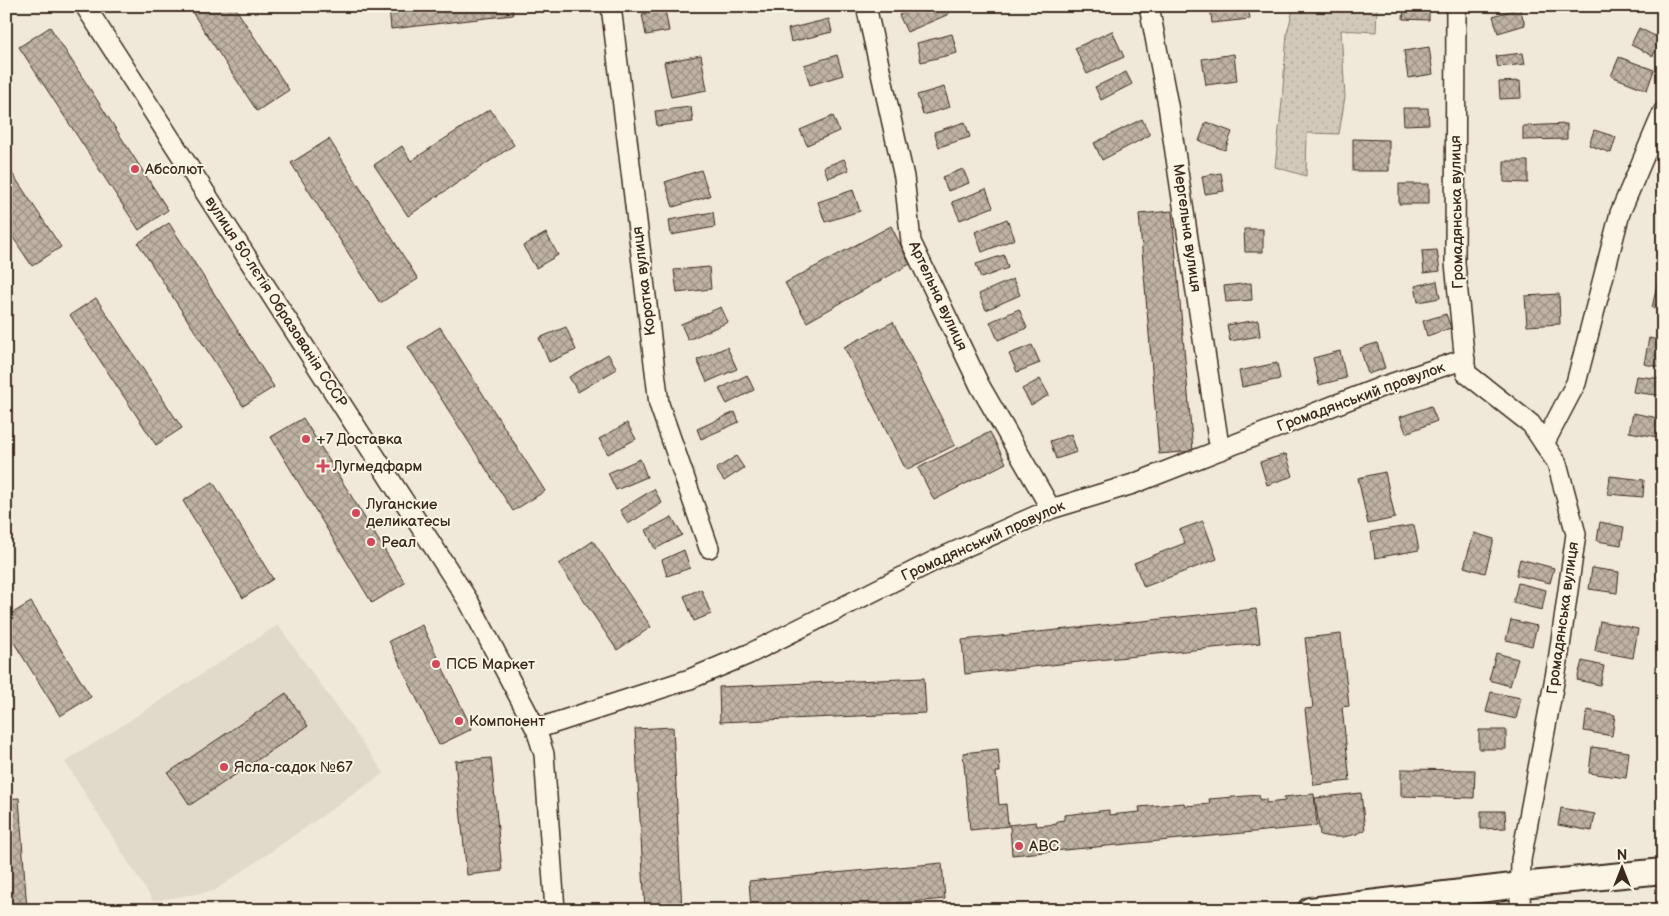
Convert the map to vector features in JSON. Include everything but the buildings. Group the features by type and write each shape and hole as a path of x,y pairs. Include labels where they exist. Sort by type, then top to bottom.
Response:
{"main road":[{"path":"1310,910 1521,885 1663,871"}],"street":[{"name":"вулиця 50-лєтія Образованія СССР","path":"85,6 469,602 536,729 544,754 555,910"},
{"name":"Коротка вулиця","path":"611,6 659,404 709,548"},
{"name":"Артельна вулиця","path":"866,6 904,177 912,242 980,386 1050,509"},
{"name":"Мергельна вулиця","path":"1149,6 1168,105 1221,450"},
{"name":"Громадянська вулиця","path":"1456,6 1455,263 1466,373 1531,424 1557,463 1576,534 1558,661 1521,860 1520,910"},
{"path":"1544,444 1576,383 1620,213 1663,112"},
{"name":"Громадянський провулок","path":"536,729 690,679 740,658 936,560 1050,509 1133,484 1381,387 1465,359"}],"shaded area":[{"path":"1294,6 1377,6 1376,32 1341,30 1345,97 1339,134 1307,133 1306,176 1275,167 1287,33"},
{"name":"Ясла-садок №67","path":"278,625 384,773 214,891 153,901 65,762"}],"place":[{"name":"Абсолют","path":"135,169"},
{"name":"+7 Доставка","path":"306,439"},
{"name":"Лугмедфарм","path":"323,466"},
{"name":"Луганские деликатесы","path":"356,513"},
{"name":"Реал","path":"371,542"},
{"name":"ПСБ Маркет","path":"436,664"},
{"name":"Компонент","path":"459,721"},
{"name":"Ясла-садок №67","path":"224,767"},
{"name":"ABC","path":"1019,846"}]}
